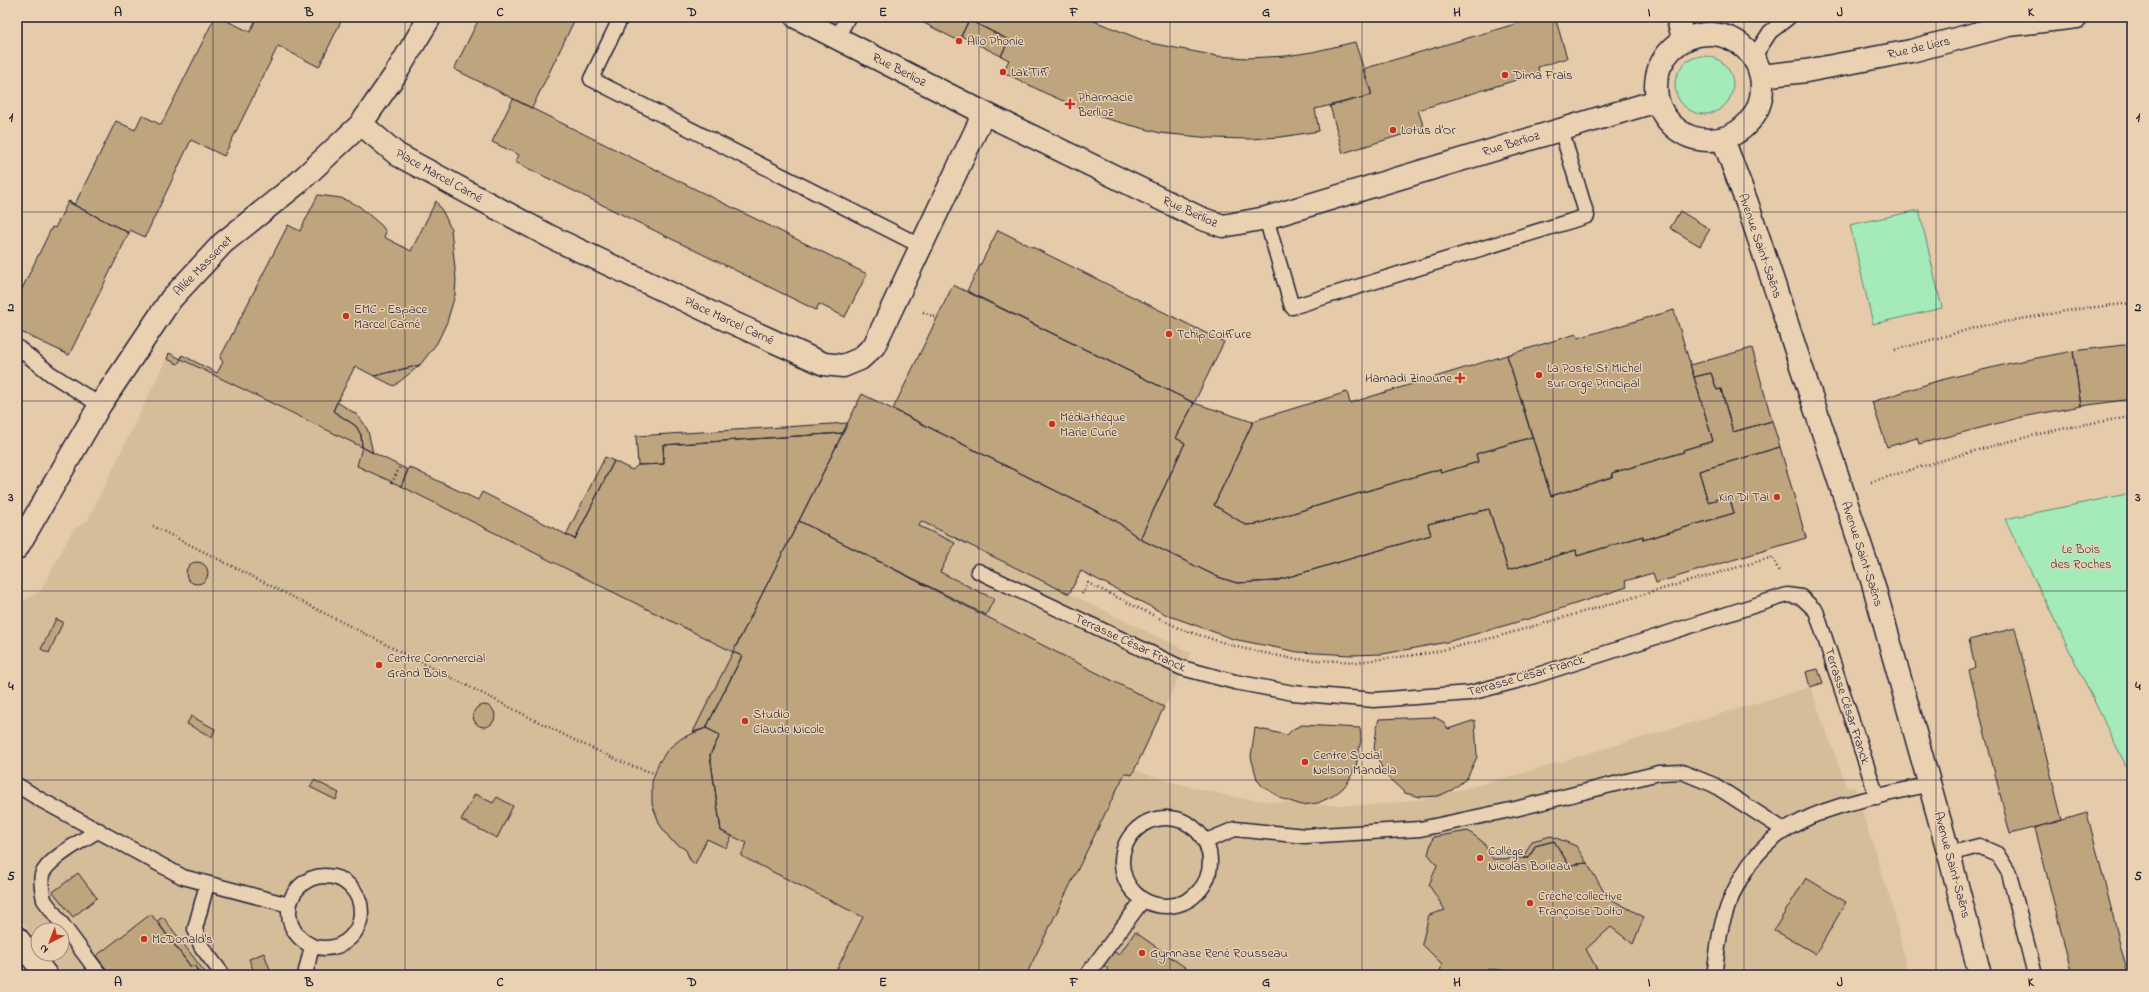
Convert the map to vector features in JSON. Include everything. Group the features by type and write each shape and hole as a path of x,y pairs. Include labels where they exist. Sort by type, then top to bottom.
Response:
{"street":[{"name":"Allée Massenet","path":"17,548 100,405 171,299 196,270 223,243 298,184 361,124 396,75 430,17"},
{"name":"Rue Berlioz","path":"796,17 984,113 1200,218 1223,226 1266,218 1657,101"},
{"path":"1677,17 1684,40"},
{"name":"Rue de Liers","path":"1757,67 1806,71 1911,51 2008,25 2077,17"},
{"path":"1703,34 1722,35 1740,44 1757,67 1761,96 1754,115 1741,130 1723,139 1706,141 1690,138 1676,129 1657,101 1655,83 1659,66 1669,51 1684,40 1703,34"},
{"name":"Place Marcel Carné","path":"361,124 398,155 551,237 720,317 824,364 843,366 860,359 874,346 984,113"},
{"name":"Avenue Saint-Saëns","path":"1723,139 1747,203 1873,583 1930,784 1980,975"},
{"path":"17,938 46,975"}],"lane":[{"path":"621,17 591,79 921,246"},
{"path":"837,38 848,17"},
{"path":"1757,67 1770,32 1788,17"},
{"path":"1266,218 1292,307 1587,216 1561,129"},
{"path":"17,347 51,374 100,405"},
{"name":"Terrasse César Franck","path":"978,571 1182,668 1235,682 1293,693 1374,700 1470,694 1528,678 1787,595 1800,597 1816,611 1876,797"},
{"path":"1206,841 1235,829 1305,836 1420,829 1515,810 1659,773 1682,772 1714,784 1784,830"},
{"path":"17,784 41,800 99,830 183,877 289,905"},
{"path":"1714,975 1722,925 1735,888 1756,854 1784,830 1828,809 1930,784"},
{"path":"1167,817 1189,824 1206,841 1211,864 1204,886 1187,902 1164,908 1142,901 1126,883 1121,861 1128,838 1144,822 1167,817"},
{"path":"99,830 53,861 42,875 42,887 44,900 100,975"},
{"path":"1949,854 1979,846 1997,854 2009,873 2035,975"},
{"path":"318,877 330,877 341,880 350,887 357,896 361,907 361,917 353,935 344,943 334,948 323,949 312,946 296,934 288,915 289,905 297,889 306,881 318,877"},
{"path":"207,884 195,929 201,946 223,975"},
{"path":"1087,975 1142,901"},
{"path":"305,975 312,946"}],"path":[{"path":"2128,17 2132,61"},
{"path":"1895,350 1981,326 2078,309 2132,303"},
{"path":"921,310 937,318"},
{"path":"1842,490 1954,457 2088,422 2132,417"},
{"path":"392,483 400,466"},
{"path":"153,526 578,742 629,765 654,773"},
{"path":"1072,616 1088,583 1183,630 1241,648 1294,660 1357,662 1430,653 1496,637 1773,557 1787,595"}],"shaded area":[{"path":"169,353 408,470 409,467 478,500 575,539 632,470 638,466 636,436 848,423 921,521 1191,653 1133,770 1171,782 1238,798 1308,805 1375,805 1424,799 1520,774 1810,687 1847,788 1854,786 1894,911 1908,975 62,975 53,962 70,962 70,922 30,922 30,932 17,915 17,605 41,590 73,530 88,520"}],"green space":[{"path":"1704,56 1715,58 1725,64 1731,74 1733,85 1731,96 1725,106 1715,112 1704,114 1693,112 1683,106 1677,96 1675,85 1677,74 1683,64 1693,58"},
{"path":"1919,210 1942,308 1873,324 1850,225"},
{"name":"Le Bois des Roches","path":"2132,493 2132,778 2005,519"}],"building":[{"path":"215,17 219,17 250,32 257,17 343,17 319,67 278,46 224,156 191,140 145,237 130,230 129,233 68,202 69,201 75,204 116,121 135,130 142,115 161,125"},
{"path":"480,17 576,17 532,108 454,69"},
{"path":"912,17 1084,17 1150,43 1217,56 1247,58 1286,56 1312,52 1355,42 1372,95 1315,109 1319,131 1281,137 1250,139 1211,138 1160,133 1100,117 1045,93 1003,72 1009,60 1001,56 1009,40 969,20 959,41"},
{"path":"1539,17 1555,17 1567,58 1538,67 1539,73 1418,110 1424,128 1343,153 1330,106 1372,95 1363,69"},
{"path":"969,20 1009,40 1001,56 961,36"},
{"path":"513,99 867,274 845,317 819,304 816,310 515,162 519,155 492,142"},
{"name":"EMC – Espace Marcel Carné","path":"318,195 341,198 359,206 382,226 386,232 384,237 411,251 436,201 451,229 456,279 455,295 447,322 437,343 420,365 374,376 355,366 333,411 356,426 361,435 362,447 181,359 182,355 217,373 223,362 220,358 288,225 300,231"},
{"path":"68,202 129,233 69,355 17,330 17,307 21,299 18,297 52,227 55,228"},
{"path":"1680,211 1710,229 1700,246 1670,228"},
{"path":"998,230 1224,342 1194,403 967,291"},
{"name":"Médiathèque Marie Curie","path":"953,285 1194,403 1176,438 1185,443 1140,539 1116,521 893,409"},
{"path":"1674,310 1713,441 1683,450 1684,452 1612,473 1612,477 1551,496 1507,355 1576,334 1578,338"},
{"path":"2132,344 2132,399 2081,406 2073,351"},
{"path":"1752,348 1772,421 1733,432 1721,389 1717,390 1711,373 1694,377 1690,365"},
{"path":"2073,351 2081,406 2022,417 1919,444 1917,438 1887,447 1872,402 1937,381 2011,363"},
{"path":"169,353 181,359 178,364 167,359"},
{"path":"1507,355 1532,437 1476,454 1478,462 1441,473 1440,469 1257,524 1246,525 1214,505 1253,422 1256,420 1347,392 1350,403"},
{"path":"420,365 394,386 374,376"},
{"path":"1711,373 1717,390 1721,389 1733,432 1772,421 1780,447 1699,471 1708,502 1729,496 1734,513 1643,540 1643,536 1577,556 1576,550 1508,570 1489,509 1428,524 1431,535 1275,581 1237,583 1218,577 1140,539 1185,443 1176,438 1194,403 1253,422 1214,505 1246,525 1257,524 1440,469 1441,473 1478,462 1476,454 1532,437 1551,496 1612,477 1612,473 1684,452 1683,450 1713,441 1694,377"},
{"path":"862,394 1116,521 1140,539 1218,577 1237,583 1275,581 1431,535 1428,524 1489,509 1508,570 1576,550 1577,556 1643,536 1643,540 1734,513 1729,496 1708,502 1699,471 1780,447 1806,538 1656,583 1653,573 1625,581 1627,587 1535,617 1447,642 1383,654 1351,655 1298,652 1233,639 1167,615 1081,571 1069,594 921,521 919,526 955,543 940,572 994,599 986,615 799,521"},
{"path":"337,402 356,414 363,422 368,431 373,453 362,447 361,435 356,426 333,411"},
{"path":"848,423 843,433 663,445 664,464 638,465 636,436"},
{"path":"843,433 733,652 401,486 409,467 478,500 482,492 575,539 614,461 632,470 638,465 664,464 663,445"},
{"path":"362,447 408,470 401,486 357,466"},
{"path":"605,457 614,461 575,539 566,535"},
{"path":"799,521 1164,707 1132,775 1125,773 1026,975 834,975 863,917 741,856 747,843 721,831 710,755 720,735 706,728 742,656 733,652"},
{"path":"197,562 205,565 208,573 205,581 197,584 189,581 186,573 189,565"},
{"path":"56,619 63,622 49,653 41,649"},
{"path":"2015,628 2062,820 2010,834 1969,670 1975,667 1969,640"},
{"path":"733,652 742,656 706,728 693,732"},
{"path":"1818,669 1823,683 1810,687 1806,672"},
{"path":"480,705 488,705 495,712 495,720 488,727 480,727 473,720 473,712"},
{"path":"191,716 215,729 212,737 187,724"},
{"path":"1434,717 1442,721 1448,729 1475,720 1477,757 1467,778 1452,790 1438,796 1420,797 1405,793 1384,774 1374,748 1379,719"},
{"name":"Centre Social Nelson Mandela","path":"1302,725 1360,728 1361,740 1356,766 1348,782 1343,788 1333,796 1318,803 1302,805 1283,799 1262,786 1257,779 1251,757 1255,728 1287,735 1293,729"},
{"path":"706,728 720,735 710,755 721,831 732,836 726,848 707,839 695,864 690,860 686,850 671,840 660,825 652,804 652,782 658,764 668,749 682,738"},
{"path":"314,780 339,793 336,800 310,787"},
{"path":"475,794 493,803 497,797 513,806 497,838 461,820"},
{"path":"2087,813 2128,975 2072,975 2035,828"},
{"name":"Crèche collective Françoise Dolto","path":"1468,831 1483,842 1493,859 1529,858 1535,846 1554,841 1569,865 1587,863 1607,897 1644,917 1633,944 1611,927 1586,949 1599,973 1597,975 1561,975 1488,969 1484,975 1439,975 1442,964 1422,944 1429,915 1445,910 1429,885 1437,865 1428,854 1433,837"},
{"path":"1551,836 1576,846 1587,863 1569,865 1554,841 1535,846 1529,858 1523,858 1532,841"},
{"path":"78,873 97,898 73,917 53,892"},
{"path":"1806,878 1846,902 1816,954 1774,930"},
{"name":"McDonald's","path":"151,914 191,967 194,965 201,974 111,975 96,956"},
{"path":"163,917 207,975 200,975 194,965 191,967 157,921"},
{"name":"Gymnase René Rousseau","path":"1135,932 1196,975 1104,975 1108,969 1103,965 1113,951 1119,955"},
{"path":"264,953 272,975 255,975 249,959"}],"place":[{"name":"Allo Phonie","path":"959,41"},
{"name":"Lak'Tiff","path":"1003,72"},
{"name":"Dima Frais","path":"1505,75"},
{"name":"Pharmacie Berlioz","path":"1070,104"},
{"name":"Lotus d'Or","path":"1393,130"},
{"name":"EMC – Espace Marcel Carné","path":"346,316"},
{"name":"Tchip Coiffure","path":"1169,334"},
{"name":"La Poste St Michel sur Orge Principal","path":"1539,375"},
{"name":"Hamadi Zinoune","path":"1460,378"},
{"name":"Médiathèque Marie Curie","path":"1052,424"},
{"name":"Kin Di Tai","path":"1777,497"},
{"name":"Centre Commercial Grand Bois","path":"379,665"},
{"name":"Studio Claude Nicole","path":"745,721"},
{"name":"Centre Social Nelson Mandela","path":"1305,762"},
{"name":"Collège Nicolas Boileau","path":"1480,858"},
{"name":"Crèche collective Françoise Dolto","path":"1530,903"},
{"name":"McDonald's","path":"144,939"},
{"name":"Gymnase René Rousseau","path":"1142,953"}]}
